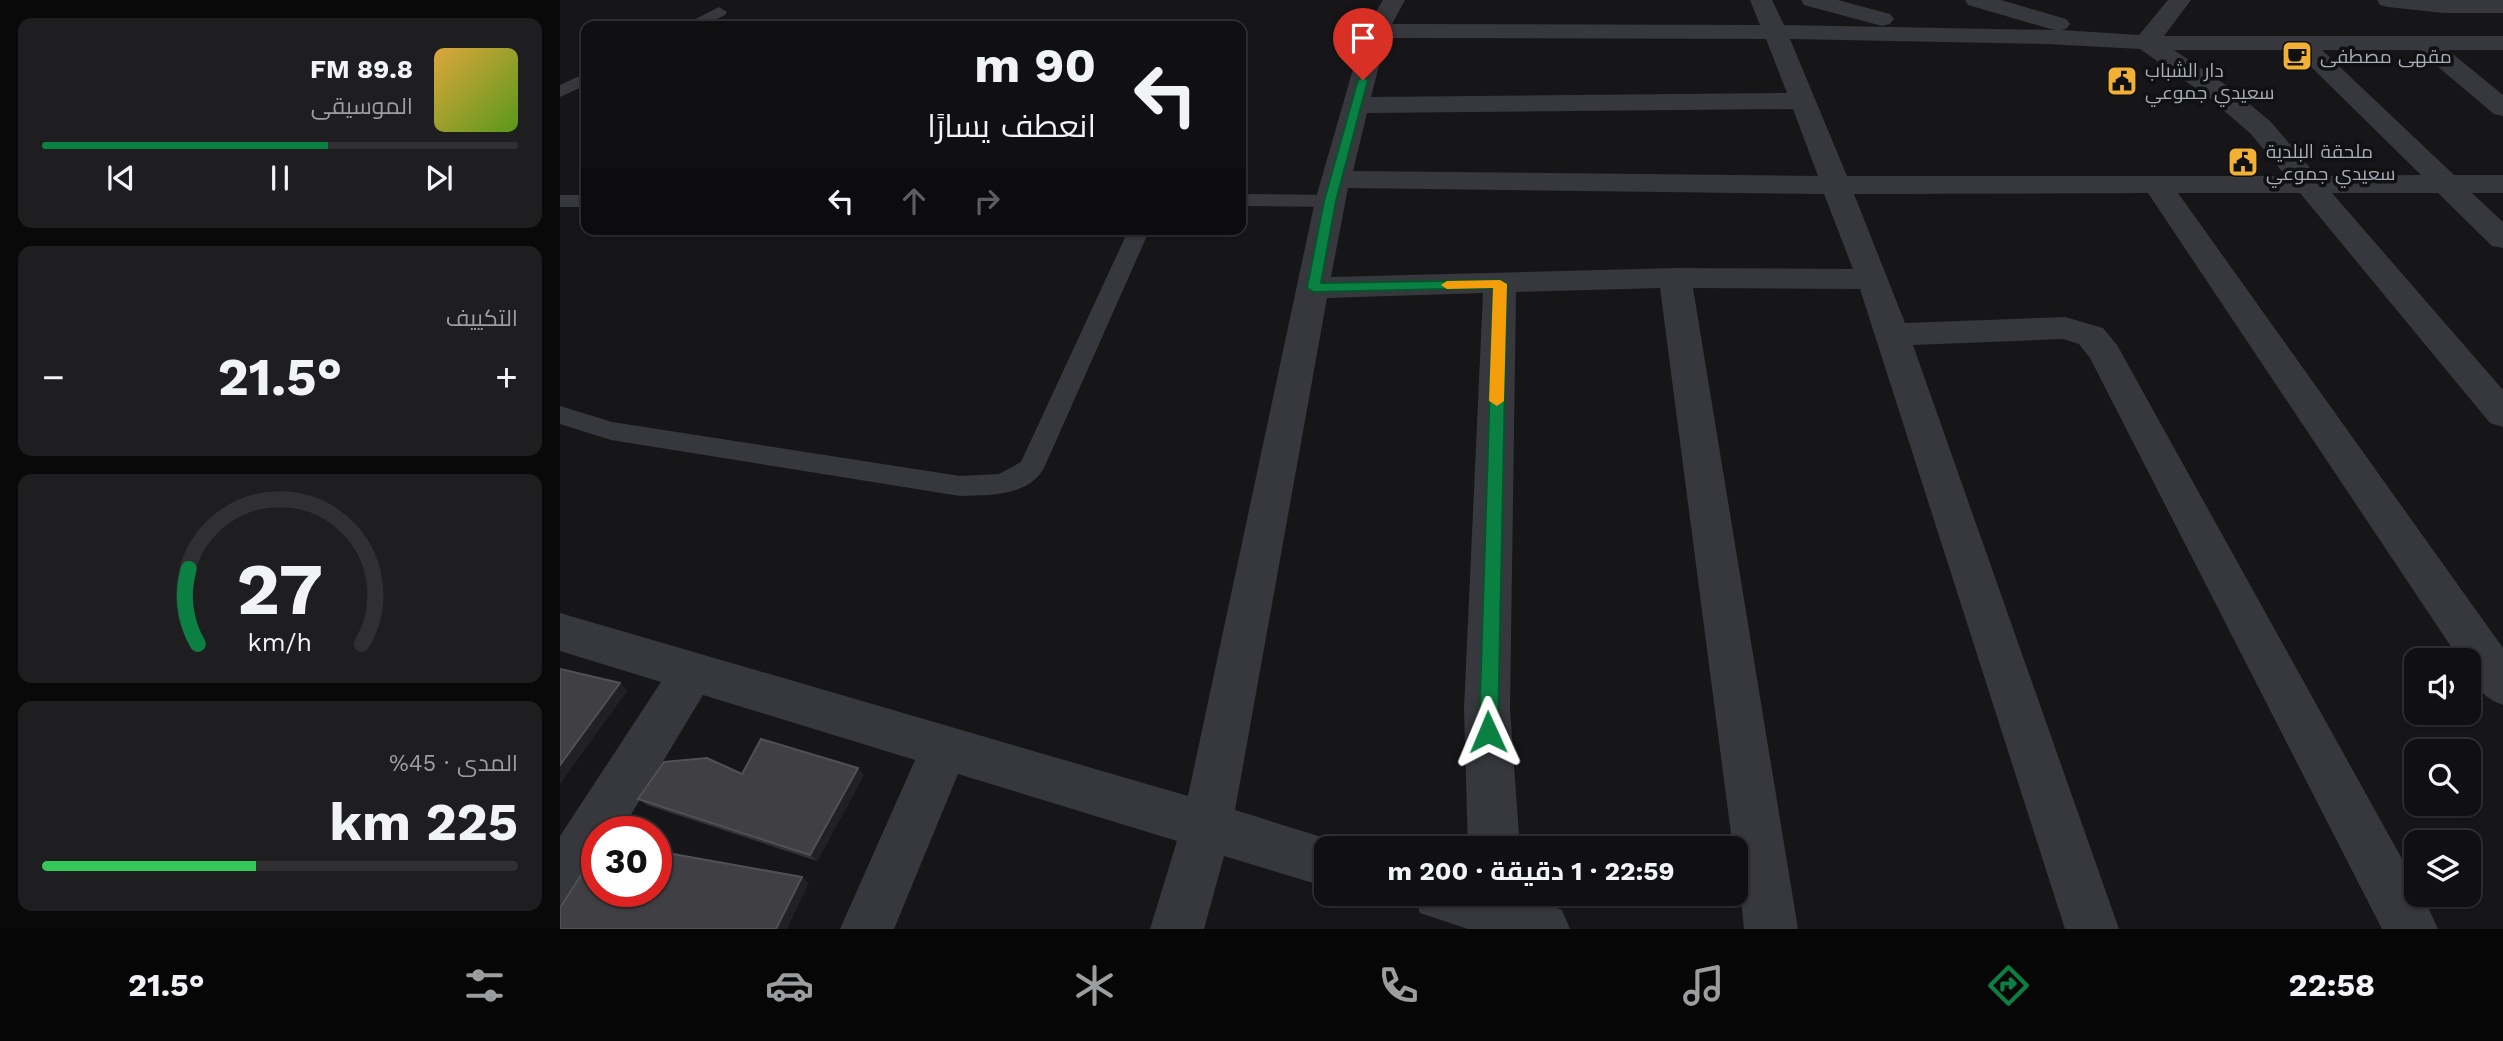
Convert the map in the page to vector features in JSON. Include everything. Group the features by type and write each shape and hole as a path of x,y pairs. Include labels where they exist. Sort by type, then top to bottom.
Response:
{"street":[{"path":"1177,929 1207,827 1334,190 1376,32 1394,0"},
{"path":"1812,0 1938,34"},
{"path":"1976,0 2115,40"},
{"path":"2146,42 2180,0"},
{"path":"2388,0 2499,9"},
{"path":"1376,32 1769,16 1938,34 2146,42 2503,43"},
{"path":"1769,16 1873,279 2092,929"},
{"path":"2146,42 2260,127 2503,414"},
{"path":"2300,43 2503,239"},
{"path":"2424,43 2503,108"},
{"path":"1357,105 1803,101"},
{"path":"1334,190 2156,183 2503,184"},
{"path":"2156,183 2503,684"},
{"path":"1314,288 1675,278 1873,279"},
{"path":"1675,278 1770,929"},
{"path":"1493,836 1487,709 1500,284"},
{"path":"1892,335 2054,327 2081,331 2096,341 2105,353 2411,929"},
{"path":"560,632 1314,858"},
{"path":"560,883 692,672"},
{"path":"867,929 944,748"},
{"path":"1488,906 1512,912"}],"lane":[{"path":"700,21 719,12"},
{"path":"560,92 581,81"},
{"path":"1246,200 1334,190"},
{"path":"560,201 581,201"},
{"path":"560,415 611,431 960,486 1004,484 1031,468 1137,235"}],"building":[{"path":"560,669 620,683 560,765"},
{"path":"761,739 858,768 810,855 638,799 664,762 707,758 742,774"},
{"path":"672,854 802,877 776,929 560,929 560,908 581,875 581,907 672,907"}],"slow traffic":[{"path":"1447,285 1500,284 1497,401"}],"place":[{"name":"مقهى مصطفى","path":"2297,56"},
{"name":"دار الشباب سعيدي جموعي","path":"2122,81"},
{"name":"ملحقة البلدية سعيدي جموعي","path":"2243,162"}],"route":[{"path":"1363,80 1330,201 1314,288 1500,284 1488,732"}]}
